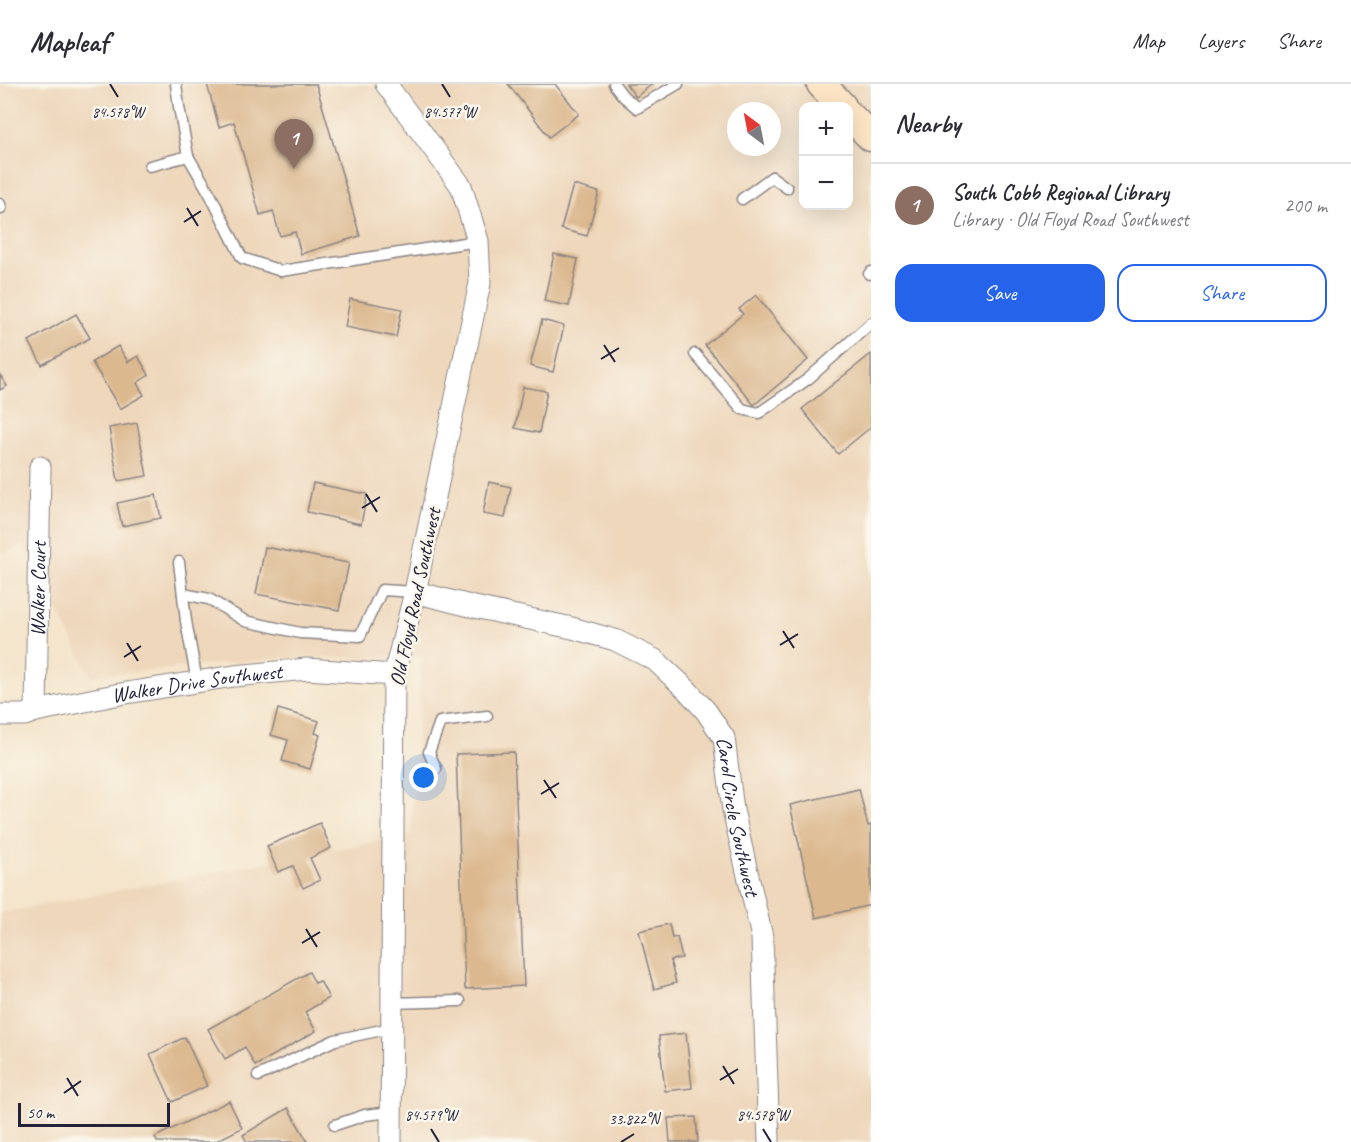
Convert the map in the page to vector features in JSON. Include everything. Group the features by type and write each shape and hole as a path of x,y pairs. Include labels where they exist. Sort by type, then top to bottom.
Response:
{"main road":[{"path":"820,84 838,102"},
{"path":"853,118 871,137"}],"street":[{"name":"Old Floyd Road Southwest","path":"386,84 461,186 478,241 480,283 416,591 394,675 391,1142"},
{"name":"Walker Court","path":"36,711 40,467"},
{"name":"Carol Circle Southwest","path":"416,591 615,640 655,660 706,711 724,738 733,810 762,937 769,1142"},
{"name":"Walker Drive Southwest","path":"0,715 25,715 120,694 234,676 307,669 394,675"}],"lane":[{"path":"176,84 188,156 242,258 281,271 478,241"},
{"path":"614,84 623,96 637,108 678,84"},
{"path":"150,166 188,156"},
{"path":"742,199 772,177 787,188"},
{"path":"695,354 742,409 759,413 808,379 871,322"},
{"path":"179,562 186,621 197,682"},
{"path":"183,594 209,598 245,621 300,633 360,636 382,590 416,591"},
{"path":"436,768 429,752 440,722 487,716"},
{"path":"391,1004 460,1000"},
{"path":"258,1076 335,1040 391,1028"},
{"path":"335,1125 365,1115 391,1112"}],"shaded area":[{"path":"0,84 871,84 871,1142 0,1142 0,913 411,835 422,656 268,659 91,676 24,545 0,554"}],"building":[{"path":"207,84 316,84 360,236 301,254 295,232 280,236 273,211 260,215 234,122 219,127"},
{"path":"508,84 555,84 579,114 549,137"},
{"path":"626,84 652,84 636,97"},
{"path":"573,185 599,192 587,236 561,229"},
{"path":"554,254 578,259 569,306 544,301"},
{"path":"756,295 808,360 754,405 705,345 743,314 739,309"},
{"path":"350,299 402,309 396,337 345,327"},
{"path":"76,314 90,338 42,365 29,341"},
{"path":"542,320 564,326 553,372 530,366"},
{"path":"118,346 128,362 138,356 149,375 137,383 144,395 120,409 92,362"},
{"path":"871,354 871,427 838,454 802,409"},
{"path":"0,375 7,386 0,390"},
{"path":"523,387 547,391 539,433 515,428"},
{"path":"137,423 147,476 118,481 109,428"},
{"path":"489,482 511,487 505,518 483,514"},
{"path":"313,483 367,494 361,524 307,512"},
{"path":"156,495 161,518 122,526 117,503"},
{"path":"265,547 349,563 339,610 256,594"},
{"path":"278,709 319,721 315,733 320,735 310,769 282,761 288,740 271,735"},
{"path":"514,752 524,986 465,989 456,754"},
{"path":"859,789 868,826 871,825 871,905 816,918 790,805"},
{"path":"320,823 331,848 310,858 320,880 303,888 293,866 278,872 267,846"},
{"path":"669,924 672,938 677,937 682,958 670,960 676,983 654,989 639,931"},
{"path":"309,972 315,983 320,981 329,998 305,1012 316,1031 255,1066 245,1047 225,1059 208,1029"},
{"path":"686,1033 692,1088 665,1091 659,1036"},
{"path":"185,1037 207,1086 172,1102 150,1054"},
{"path":"229,1101 242,1128 214,1142 157,1142 155,1137"},
{"path":"288,1108 308,1142 247,1142 243,1135"},
{"path":"696,1117 698,1142 670,1142 668,1118"}],"place":[{"name":"South Cobb Regional Library","path":"294,169"}]}
